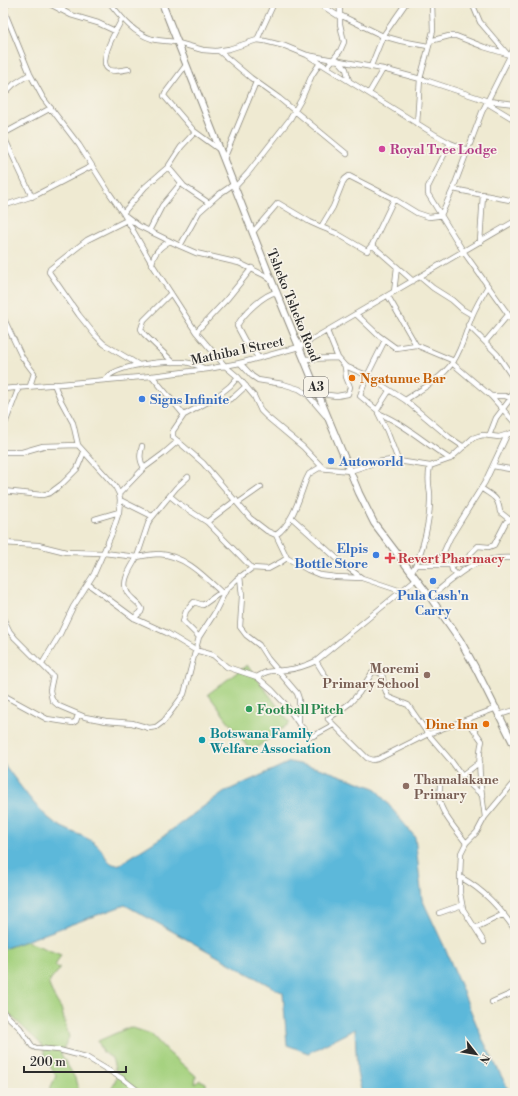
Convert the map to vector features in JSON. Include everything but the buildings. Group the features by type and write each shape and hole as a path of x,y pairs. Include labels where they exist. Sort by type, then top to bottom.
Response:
{"highway":[{"name":"Tsheko Tsheko Road","path":"162,3 299,347 350,471 374,523 430,597 460,640 515,747"}],"street":[{"path":"9,3 3,8 37,88 79,145 123,213 152,264 196,332 246,386 257,400 259,407 266,416 303,447 323,468"},
{"path":"48,3 71,15 98,23 115,32"},
{"path":"60,10 64,7 65,3"},
{"path":"110,3 122,19 130,26 145,36 157,40 178,43 203,50 218,51 257,40 285,46 307,55 417,124 450,143 468,150"},
{"path":"257,40 274,3"},
{"path":"318,3 340,16 383,36 401,41 429,43 449,36 456,36 508,55"},
{"path":"327,67 336,60 344,42 340,24 339,3"},
{"path":"371,66 383,36 406,3"},
{"path":"417,124 420,79 433,31 432,3"},
{"path":"472,3 480,22 515,63"},
{"path":"122,19 109,41 106,66 111,70 129,69"},
{"path":"321,227 333,206 345,179 349,176 423,216 434,217 441,214 453,189 477,126 508,55 515,46"},
{"path":"218,51 256,82 279,98 294,112 347,154"},
{"path":"307,55 383,69 420,79 488,102 515,104"},
{"path":"336,60 346,69 349,81"},
{"path":"180,246 196,217 208,203 248,173 302,100 308,82 320,63"},
{"path":"186,65 164,95 179,115 195,132 220,150"},
{"path":"369,93 383,69"},
{"path":"3,95 14,84 30,74"},
{"path":"224,159 256,82"},
{"path":"488,102 515,120"},
{"path":"32,197 3,134 51,108"},
{"path":"123,213 145,187 168,166 195,132"},
{"path":"450,143 428,187 428,191 463,251 515,324"},
{"path":"3,206 32,197 92,166"},
{"path":"168,166 181,183 208,203"},
{"path":"149,231 162,206 181,183"},
{"path":"453,189 515,201"},
{"path":"480,242 483,194"},
{"path":"253,232 278,203 310,222 336,233 366,250 369,250 394,199"},
{"path":"123,213 149,231 180,246 196,253 230,260 252,268 264,274 274,283"},
{"path":"127,220 87,240 50,269 49,272 79,315 96,335 108,347 139,365"},
{"name":"Mathiba I Street","path":"3,389 152,376 208,369 240,363 299,347 463,251 514,223"},
{"path":"152,264 157,250 170,241"},
{"path":"372,245 413,281"},
{"path":"394,292 397,267"},
{"path":"196,332 227,299 252,268"},
{"path":"420,277 433,288 472,315"},
{"path":"405,400 432,383 443,374 453,362 472,315 488,286"},
{"path":"259,358 245,341 237,326 258,302 277,292"},
{"path":"171,293 144,320 141,328 144,334 174,362"},
{"path":"388,296 416,345"},
{"path":"356,314 385,340 398,348 416,345 453,362 491,396 515,423"},
{"path":"486,341 508,315"},
{"path":"3,317 22,357 34,373 30,386"},
{"path":"468,325 486,341 515,381 513,399 502,409 492,425 489,436"},
{"path":"327,331 338,358 345,366 367,376 405,400 443,433 464,447"},
{"path":"385,340 367,376 360,396 378,411 403,426 432,448 450,459"},
{"path":"304,359 338,358"},
{"path":"105,380 109,375 115,372 139,365 188,362 208,369"},
{"path":"240,363 252,376 258,380 283,384 307,394 329,419"},
{"path":"319,394 337,396 348,394 350,387 346,377 345,366"},
{"path":"152,376 184,416"},
{"path":"238,377 230,386 215,398 184,416 172,433 173,436 202,463 237,501 250,518 260,527 276,535 287,558 308,570 320,574 347,578 362,578"},
{"path":"42,664 104,553 119,512 120,500 119,494 106,476 78,445 73,423 54,384"},
{"path":"215,398 226,401 234,397 246,386"},
{"path":"3,429 19,387"},
{"path":"378,411 389,391"},
{"path":"491,396 505,396 513,399"},
{"path":"378,411 398,460"},
{"path":"276,535 284,528 291,517 309,474 316,469 323,468 350,471 377,462 398,460 422,466 430,466 450,459 473,438 479,436 499,437 515,432"},
{"path":"438,565 450,538 493,466 507,435"},
{"path":"119,494 144,468 164,454 178,441"},
{"path":"3,452 22,452 43,446 78,445"},
{"path":"142,446 140,456 144,468"},
{"path":"3,491 48,494 62,484 77,469 84,452"},
{"path":"411,573 421,552 427,522 430,494 428,479 430,466"},
{"path":"493,466 515,470"},
{"path":"134,618 141,612 142,609 127,593 125,582 127,574 137,557 147,524 152,516 188,477"},
{"path":"207,522 237,501 261,487"},
{"path":"481,488 495,497 499,505 500,512 510,520"},
{"path":"170,496 180,505 207,522 252,568"},
{"path":"120,500 152,516"},
{"path":"95,519 119,512"},
{"path":"416,565 451,565 465,562 470,553 478,546 492,547 503,526 515,516"},
{"path":"291,517 342,564 362,578 401,592"},
{"path":"3,543 38,545 66,552 104,553 137,557 161,554 194,568 224,592"},
{"path":"430,597 457,575 478,563 509,557 515,558"},
{"path":"199,637 183,622 186,611 194,602 203,604 224,592 240,576 252,568 268,569 287,558"},
{"path":"451,565 452,570 457,575"},
{"path":"240,576 242,600 240,627 246,635 259,645 268,659 294,689 298,696 299,724"},
{"path":"257,677 270,670 308,665 316,661 416,579"},
{"path":"88,584 134,618 167,633 195,650 213,655 227,667 257,677 286,705 306,733 313,736 333,725"},
{"path":"3,618 10,632 53,676 50,690 52,700 58,706 90,719 152,728 160,725 168,717 184,694 199,637 214,614 224,592"},
{"path":"316,661 329,682"},
{"path":"483,796 465,780 448,756 428,734 408,705 390,698 387,695 382,674 377,672 372,673 363,689 350,703 328,718 328,720 367,758 373,760 391,753 428,734 496,708"},
{"path":"3,695 47,719 73,723 76,721 78,715"},
{"path":"499,715 515,710"},
{"path":"467,720 482,741 480,762 485,817"},
{"path":"462,776 480,762"},
{"path":"484,942 465,913 462,905 460,877 461,853 466,843 477,832 485,817 515,781"},
{"path":"440,785 439,799 442,809 466,843"},
{"path":"460,877 484,893 504,914 515,930"},
{"path":"438,912 462,905"},
{"path":"475,928 504,914"},
{"path":"492,1002 515,992"},
{"path":"3,1012 20,1028 32,1046 36,1048 59,1050 86,1057 123,1079 141,1093"}],"green space":[{"name":"Football Pitch","path":"247,665 290,723 251,752 208,694"},
{"path":"26,941 61,955 55,966 60,969 50,981 49,985 61,1008 69,1037 61,1054 75,1078 79,1093 48,1093 56,1076 46,1059 42,1045 8,1013 3,1001 3,949"},
{"path":"130,1027 151,1034 168,1052 196,1076 195,1084 200,1080 206,1083 206,1093 110,1093 117,1076 112,1058 103,1052 98,1041"}],"water":[{"path":"290,762 322,769 375,788 415,837 422,899 444,946 482,1038 510,1093 362,1093 357,1073 355,1029 308,1053 287,1045 283,993 125,905 3,949 3,763 41,811 60,826 92,841 99,847 112,864 116,865 120,864 162,837 222,793"}],"place":[{"name":"Royal Tree Lodge","path":"382,149"},
{"name":"Ngatunue Bar","path":"352,378"},
{"name":"Signs Infinite","path":"142,399"},
{"name":"Autoworld","path":"331,461"},
{"name":"Elpis Bottle Store","path":"376,555"},
{"name":"Revert Pharmacy","path":"390,558"},
{"name":"Pula Cash'n Carry","path":"433,581"},
{"name":"Moremi Primary School","path":"427,675"},
{"name":"Football Pitch","path":"249,709"},
{"name":"Dine Inn","path":"486,724"},
{"name":"Botswana Family Welfare Association","path":"202,740"},
{"name":"Thamalakane Primary","path":"406,786"}]}
